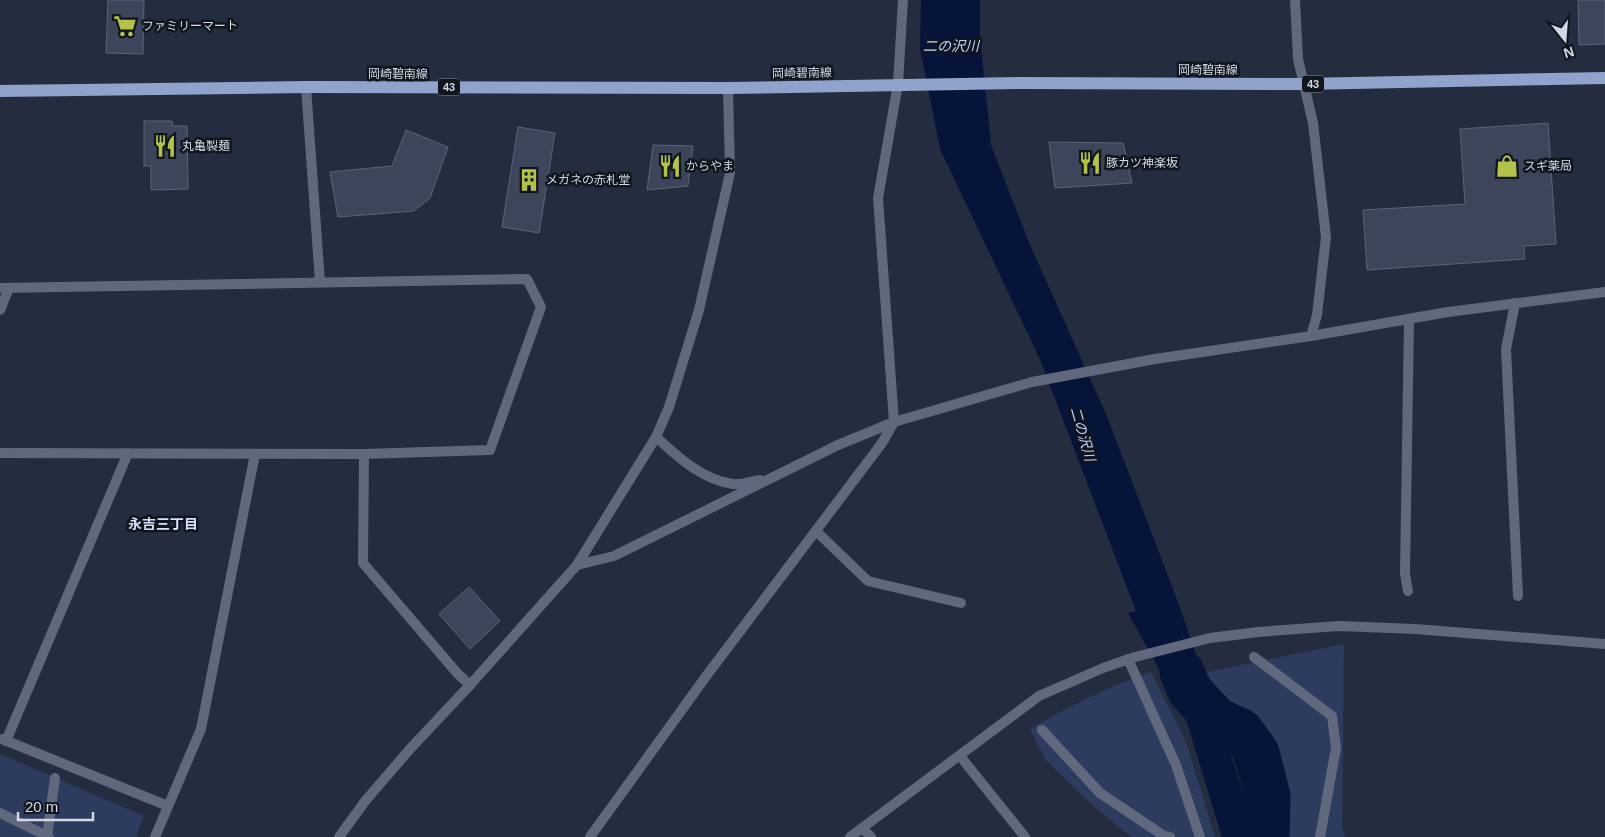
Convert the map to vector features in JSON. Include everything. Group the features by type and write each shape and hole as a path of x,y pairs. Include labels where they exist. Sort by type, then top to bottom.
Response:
{"main road":[{"name":"岡崎碧南線","path":"0,91 306,87 728,88 1022,82 1303,84 1605,78"}],"street":[{"path":"590,837 707,675 882,443 894,422 878,198 898,84 903,0"},
{"path":"1295,0 1297,48 1303,84 1313,123 1326,237 1317,315 1311,336"},
{"path":"306,87 320,282"},
{"path":"339,837 366,800 410,749 577,565 656,437 669,406 699,310 730,173 728,88"},
{"path":"0,310 4,288 527,278 541,307 490,450 364,454 0,453"},
{"path":"577,565 614,556 838,445 894,422 1032,382 1156,359 1311,336 1448,312 1605,292"},
{"path":"1515,303 1506,350 1518,596"},
{"path":"1408,591 1406,574 1409,319"},
{"path":"656,437 682,461 712,478 734,484 771,478"},
{"path":"128,453 3,740 168,806"},
{"path":"156,837 201,729 255,454"},
{"path":"364,454 363,563 457,673 470,685"},
{"path":"816,531 868,581 961,603"},
{"path":"850,837 1039,696 1132,658 1210,638 1258,632 1339,626 1415,629 1605,644"},
{"path":"1254,657 1332,716 1336,748 1320,837"},
{"path":"1132,658 1176,764 1200,837"},
{"path":"1042,730 1100,793 1164,836 1170,837"},
{"path":"960,756 1025,837"},
{"path":"0,813 48,837 55,778"},
{"path":"862,828 871,837"}],"shaded area":[{"path":"1344,644 1342,826 1345,837 1285,837 1277,758 1203,673"},
{"path":"1151,672 1187,744 1215,837 1131,837 1093,806 1045,759 1030,729 1089,698"},
{"path":"0,754 144,816 136,837 0,837"}],"water":[{"name":"二の沢川","path":"921,0 980,0 980,37 991,145 1030,245 1106,414 1178,602 1246,800 1210,682 1262,737 1277,837 1261,837 1258,831 1259,837 1222,837 1185,716 1128,613 1136,611 1039,357 940,149 920,49"}],"building":[{"name":"ファミリーマート","path":"108,0 144,0 143,54 106,53"},
{"path":"1578,0 1605,0 1605,44 1579,45"},
{"name":"丸亀製麺","path":"144,121 172,121 173,126 187,126 188,189 151,190 151,166 144,166"},
{"name":"スギ薬局","path":"1548,123 1556,244 1524,246 1525,259 1367,270 1363,210 1465,204 1460,129"},
{"name":"メガネの赤札堂","path":"518,127 555,133 539,233 502,227"},
{"path":"406,130 448,147 430,198 414,211 338,217 330,172 392,166"},
{"name":"豚カツ神楽坂","path":"1049,142 1123,143 1132,183 1055,188"},
{"name":"からやま","path":"653,145 693,146 688,186 647,190"},
{"path":"469,587 500,621 470,649 439,614"}],"waterway":[{"name":"二の沢川","path":"1182,672 1190,691 1217,720 1241,731 1257,753 1268,796 1267,837"}],"place":[{"name":"ファミリーマート","path":"125,26"},
{"name":"丸亀製麺","path":"165,146"},
{"name":"豚カツ神楽坂","path":"1090,163"},
{"name":"からやま","path":"670,166"},
{"name":"スギ薬局","path":"1507,166"},
{"name":"メガネの赤札堂","path":"529,180"}],"district":[{"name":"永吉三丁目","path":"163,524"}]}
